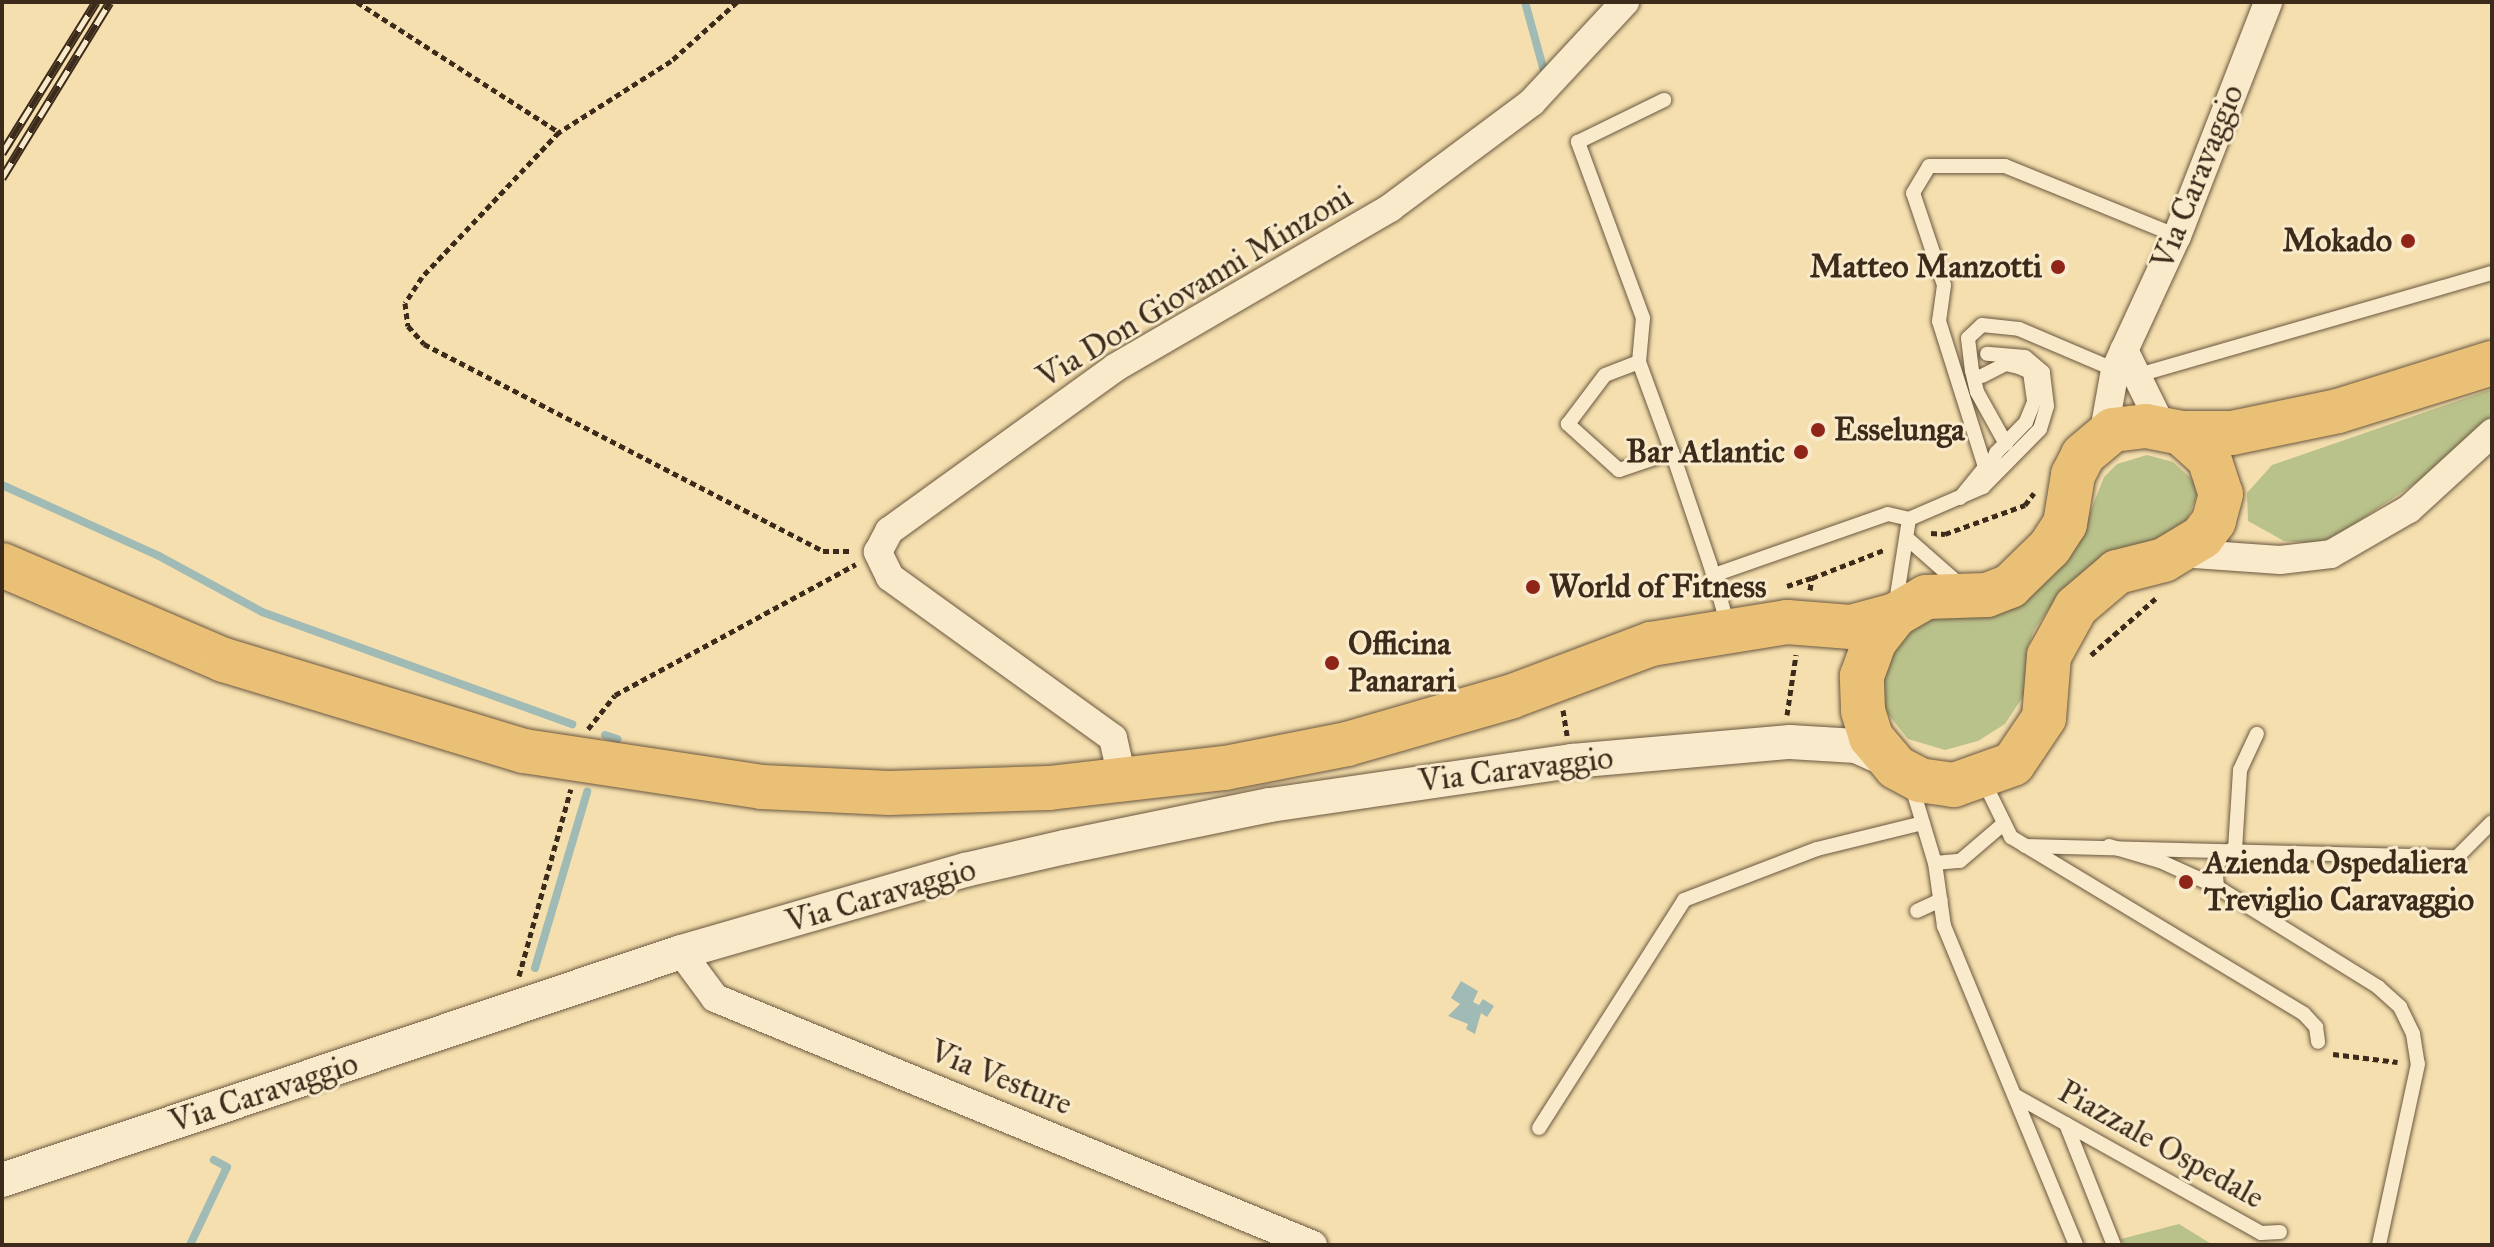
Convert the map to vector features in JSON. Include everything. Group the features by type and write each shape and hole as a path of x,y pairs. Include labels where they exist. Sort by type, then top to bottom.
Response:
{"main road":[{"name":"Via Caravaggio","path":"2,565 224,660 470,737 636,771 762,787 889,793 1123,782 1347,744 1557,682 1651,644 1732,628 1787,622 1851,627 1895,615 1939,594 1994,592 2010,586 2050,547 2065,524 2073,475 2094,444 2113,430 2232,433 2338,411 2492,363"},
{"name":"Via Caravaggio","path":"1895,615 1864,664 1862,697 1871,737 1899,768 1943,785 1982,779 2013,764 2039,728 2048,701 2049,656 2076,607 2117,572 2174,573 2202,537 2253,448 2338,411"},
{"path":"2172,430 2209,458 2220,501"},
{"name":"Via Caravaggio","path":"1732,628 1808,643 1840,665 1862,697"}],"street":[{"name":"Via Don Giovanni Minzoni","path":"878,552 889,531 1116,367 1390,208 1532,102 1625,2"},
{"name":"Via Caravaggio","path":"2094,444 2104,431 2123,368 2268,2"},
{"path":"2123,368 2172,430"},
{"path":"2174,573 2331,554 2409,509 2492,433"},
{"path":"2220,501 2235,530 2280,560"},
{"path":"878,552 890,577 1113,738 1123,782"},
{"name":"Via Caravaggio","path":"1790,742 1842,722 1862,697"},
{"name":"Via Caravaggio","path":"2,1180 681,952 965,870 1270,805 1449,775 1790,742 1846,744 1899,768"},
{"name":"Via Vesture","path":"681,952 715,998 1313,1245"}],"lane":[{"path":"1664,100 1578,142 1643,318 1639,362 1732,628"},
{"path":"1960,498 1985,467 1939,321 1944,285 1913,193 1929,166 2005,166 2177,236"},
{"path":"2006,444 1977,392 1972,371 1968,338 1982,325 2019,329 2123,368 2492,273"},
{"path":"1714,575 1888,514 1909,519 1983,487 2040,429 2047,406 2046,382 2035,365 2025,357 1987,354"},
{"path":"1639,362 1605,375 1568,424 1619,470 1672,452"},
{"path":"1982,376 2006,364 2030,372 2034,402 2006,444 1996,453 1983,487"},
{"path":"1895,615 1909,540 1909,519"},
{"path":"1909,540 1954,582 1994,592"},
{"path":"2217,887 2215,866 2233,850 2240,770 2257,734"},
{"name":"Piazzale Ospedale","path":"1899,768 1923,823 1935,863 1944,926 2076,1245"},
{"path":"1982,779 2002,825 2025,846 2304,1014 2315,1025 2317,1047"},
{"path":"2025,846 2457,857 2492,822"},
{"path":"1539,1128 1684,900 1817,849 1923,823"},
{"path":"1935,863 1960,861 2002,825"},
{"path":"2109,846 2160,861 2217,887 2388,994 2411,1028 2418,1064 2379,1245"},
{"path":"1917,911 1941,900"},
{"name":"Piazzale Ospedale","path":"2016,1096 2261,1233 2280,1232"},
{"path":"2066,1124 2114,1245"}],"path":[{"path":"357,2 559,132"},
{"path":"737,2 671,61 559,132 422,277 405,303 408,326 424,344 823,551 878,552"},
{"path":"583,736 615,695 878,552"},
{"path":"2088,657 2174,573"},
{"path":"516,986 572,784"},
{"path":"2317,1047 2418,1064"}],"green space":[{"path":"2492,389 2492,416 2432,472 2335,537 2313,543 2284,541 2248,521 2247,493 2272,465"},
{"path":"2147,455 2173,462 2194,481 2197,495 2186,522 2054,601 2034,630 2027,649 2024,695 2005,724 1978,741 1945,750 1908,739 1884,709 1880,665 1917,621 2025,600 2077,545 2104,477 2117,464"},
{"path":"2179,1224 2213,1245 2124,1245 2121,1239"}],"water":[{"path":"1461,981 1478,991 1473,1002 1479,1005 1483,999 1494,1006 1487,1017 1481,1013 1475,1034 1466,1029 1468,1024 1448,1016 1460,1004 1451,998"}],"waterway":[{"path":"1525,2 1546,78"},
{"path":"2,485 159,556 262,612 572,724"},
{"path":"605,735 617,739"},
{"path":"535,968 587,792"},
{"path":"190,1245 227,1167 214,1160"}],"railway":[{"path":"2,153 96,2"},
{"path":"2,178 110,2"}],"place":[{"name":"Mokado","path":"2408,241"},
{"name":"Matteo Manzotti","path":"2058,267"},
{"name":"Esselunga","path":"1818,430"},
{"name":"Bar Atlantic","path":"1801,452"},
{"name":"World of Fitness","path":"1533,587"},
{"name":"Officina Panarari","path":"1332,663"},
{"name":"Azienda Ospedaliera Treviglio Caravaggio","path":"2186,882"}]}
